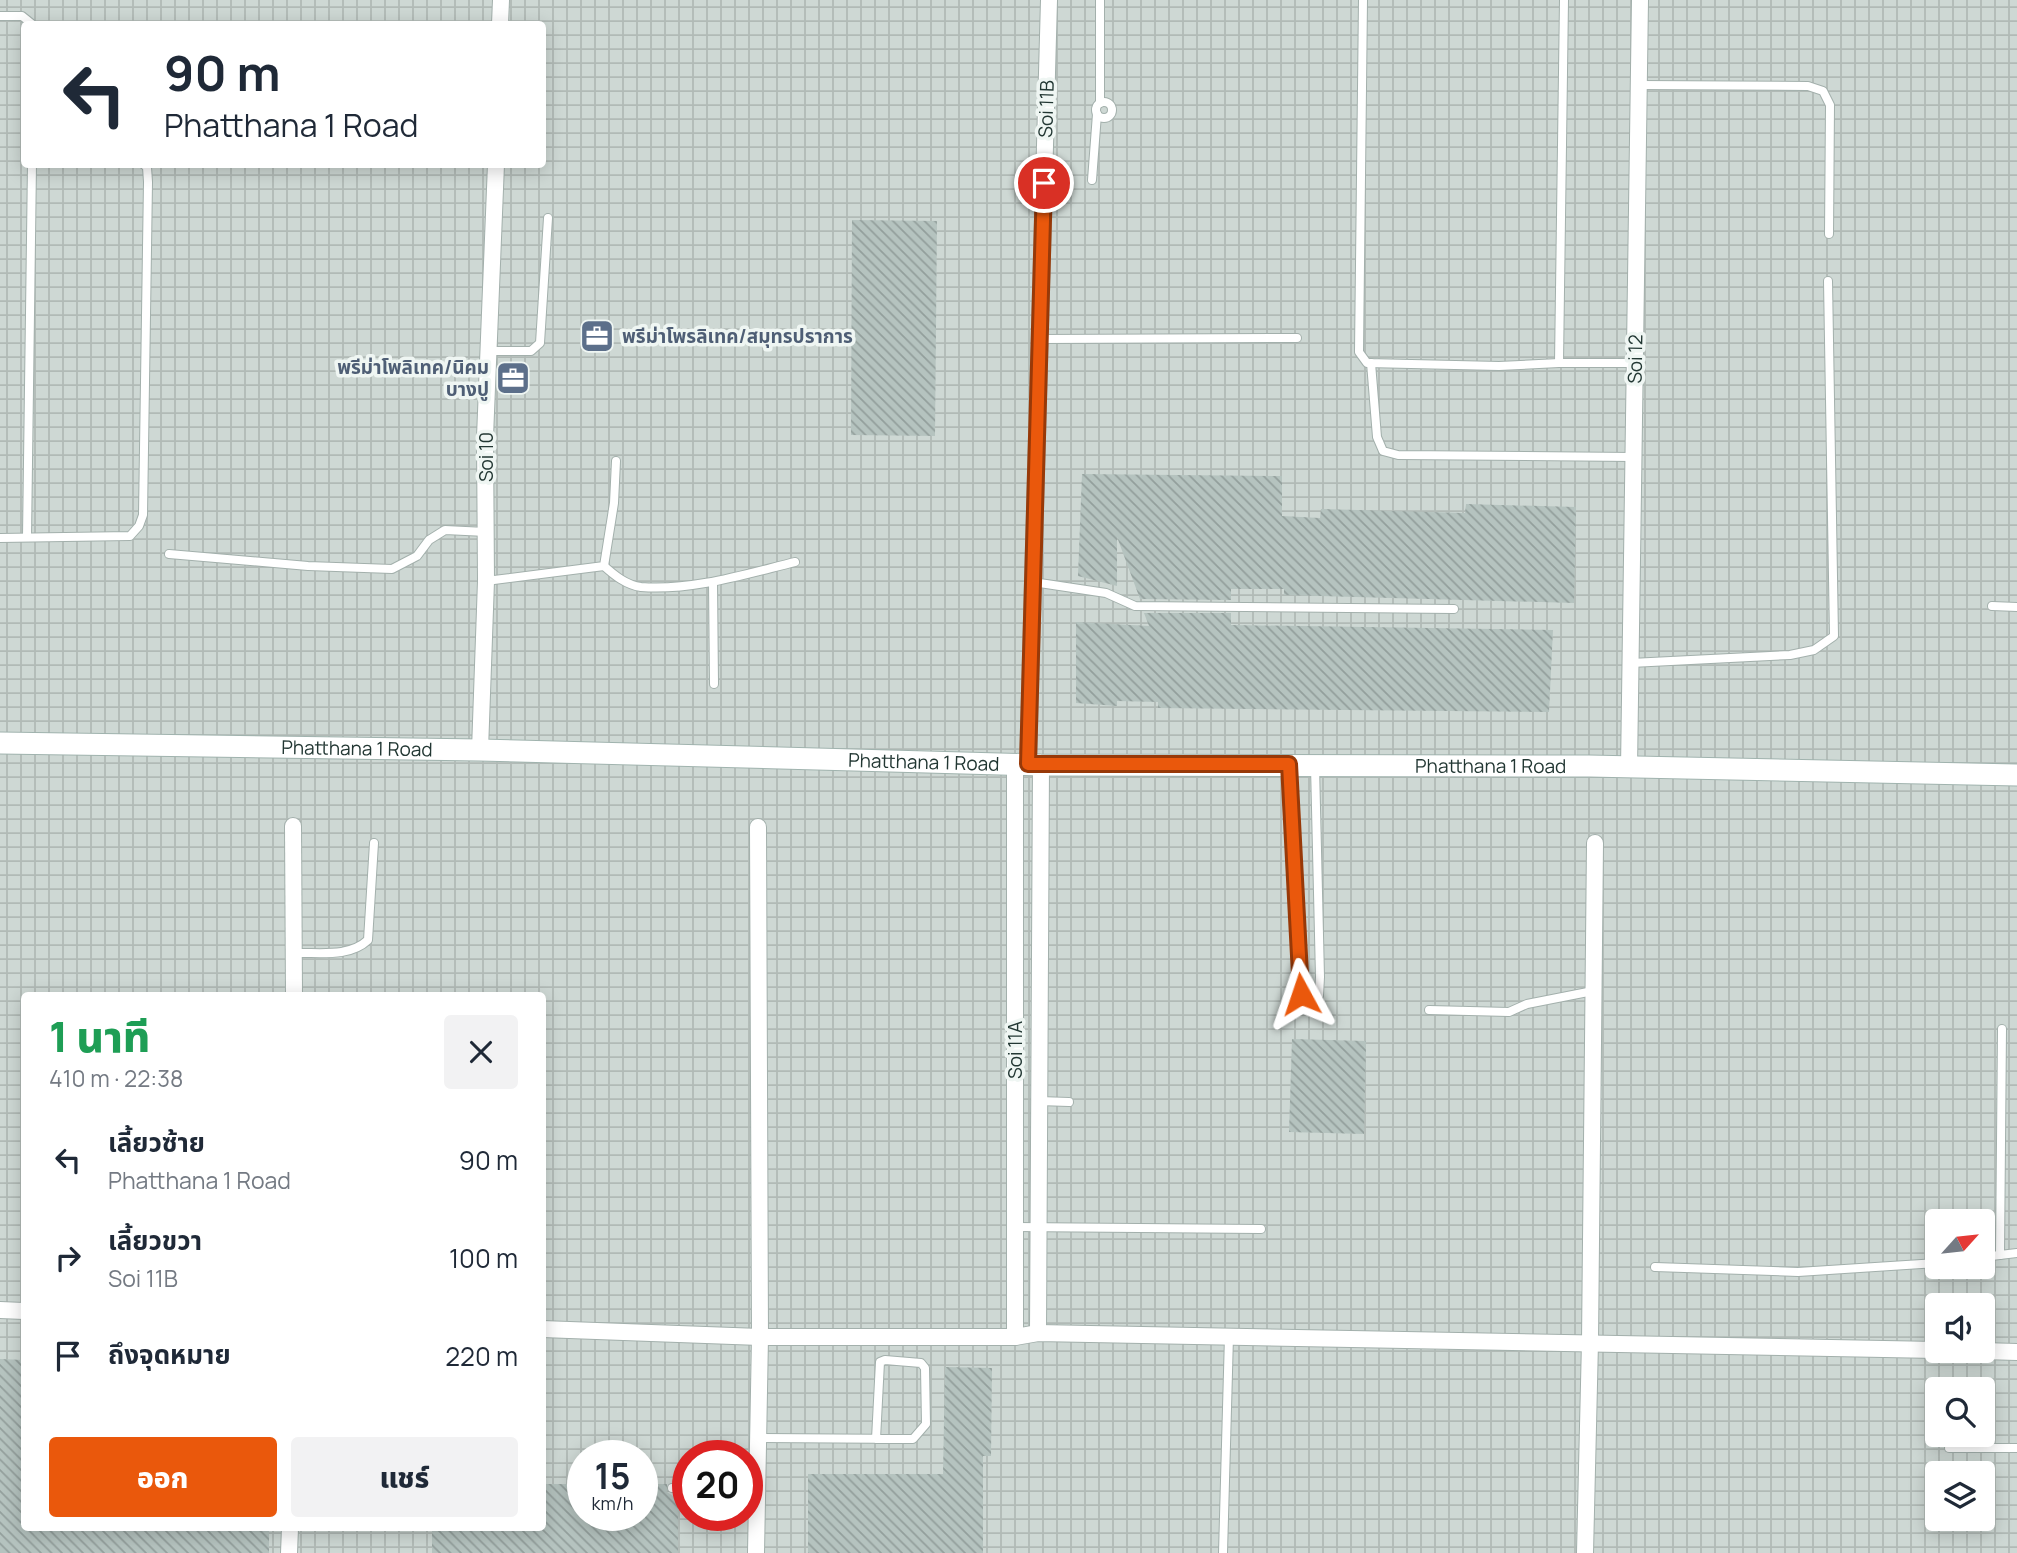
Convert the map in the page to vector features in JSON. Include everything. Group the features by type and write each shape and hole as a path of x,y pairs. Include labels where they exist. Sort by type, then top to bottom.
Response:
{"main road":[{"name":"Phatthana 1 Road","path":"0,743 480,750 1028,764 1315,764 2017,775"}],"street":[{"path":"500,21 501,0"},
{"name":"Soi 11B","path":"1028,764 1049,0"},
{"name":"Soi 12","path":"1629,769 1640,0"},
{"name":"Soi 10","path":"480,750 496,168"},
{"path":"1028,764 1039,1065 1038,1333"},
{"name":"Soi 11A","path":"1015,1337 1015,1065 1028,764"},
{"path":"293,826 294,992"},
{"path":"758,827 758,1438"},
{"path":"1585,1553 1595,843"},
{"path":"1015,1065 1039,1065"},
{"path":"1015,1182 1038,1184"},
{"path":"0,1310 21,1311"},
{"path":"546,1329 760,1337 1015,1337 1038,1333 1925,1350"},
{"path":"1995,1351 2017,1352"},
{"path":"289,1553 290,1531"},
{"path":"755,1531 756,1553"}],"lane":[{"path":"1092,180 1100,103 1100,0"},
{"path":"1363,0 1357,340 1359,352 1371,363 1499,366 1635,363"},
{"path":"1559,363 1564,0"},
{"path":"0,16 22,16 28,21"},
{"path":"1639,85 1808,86 1823,91 1830,105 1829,234"},
{"path":"1097,114 1108,117 1112,110 1108,103 1100,103"},
{"path":"27,537 32,168"},
{"path":"0,538 130,536 139,526 143,515 147,168"},
{"path":"489,351 531,351 540,344 548,218"},
{"path":"1631,663 1790,655 1814,650 1834,636 1828,281"},
{"path":"1040,339 1297,338"},
{"path":"1371,363 1377,437 1383,451 1398,455 1633,457"},
{"path":"604,566 614,503 616,461"},
{"path":"169,554 308,566 392,569 417,556 429,540 445,530 486,532"},
{"path":"486,581 604,566 620,579 639,587 713,582 795,562"},
{"path":"713,582 714,684"},
{"path":"1033,582 1107,593 1135,606 1454,609"},
{"path":"1992,606 2017,607"},
{"path":"1289,764 1299,986 1304,1000 1315,999 1319,995 1320,977 1315,764"},
{"path":"294,953 344,952 360,948 368,940 374,843"},
{"path":"1429,1010 1509,1012 1527,1004 1594,991"},
{"path":"2000,1255 2002,1029"},
{"path":"1039,1101 1069,1102"},
{"path":"1015,1227 1261,1229"},
{"path":"1995,1256 2017,1253"},
{"path":"1655,1267 1798,1272 1925,1264"},
{"path":"1223,1553 1229,1336"},
{"path":"758,1438 876,1439 913,1439 921,1433 926,1424 925,1368 921,1363 904,1360 880,1362 876,1439"},
{"path":"1949,1448 2017,1448"}],"shaded area":[{"path":"0,0 2017,0 2017,1553 0,1553"}],"building":[{"path":"852,220 937,221 935,436 851,435"},
{"path":"1082,474 1282,476 1282,516 1320,518 1321,509 1465,513 1466,504 1576,507 1574,603 1284,595 1284,589 1231,589 1231,600 1140,599 1117,537 1117,586 1078,576"},
{"path":"1144,613 1231,613 1231,625 1553,630 1549,712 1158,708 1158,702 1117,701 1117,706 1076,703 1076,622 1149,626"},
{"path":"1292,1039 1366,1041 1364,1134 1289,1132"},
{"path":"0,1359 21,1360 21,1531 269,1531 269,1553 0,1553"},
{"path":"945,1367 992,1368 991,1456 983,1456 983,1553 808,1553 808,1474 943,1474"},
{"path":"546,1484 567,1484 567,1531 658,1531 658,1484 667,1484 667,1492 672,1495 672,1531 678,1531 678,1553 432,1553 432,1531 546,1531"}],"place":[{"name":"พรีม่าโพรลิเทค/สมุทรปราการ","path":"597,336"},
{"name":"พรีม่าโพลิเทค/นิคม บางปู","path":"513,378"}],"route":[{"path":"1044,183 1028,764 1289,764 1301,994"}]}
